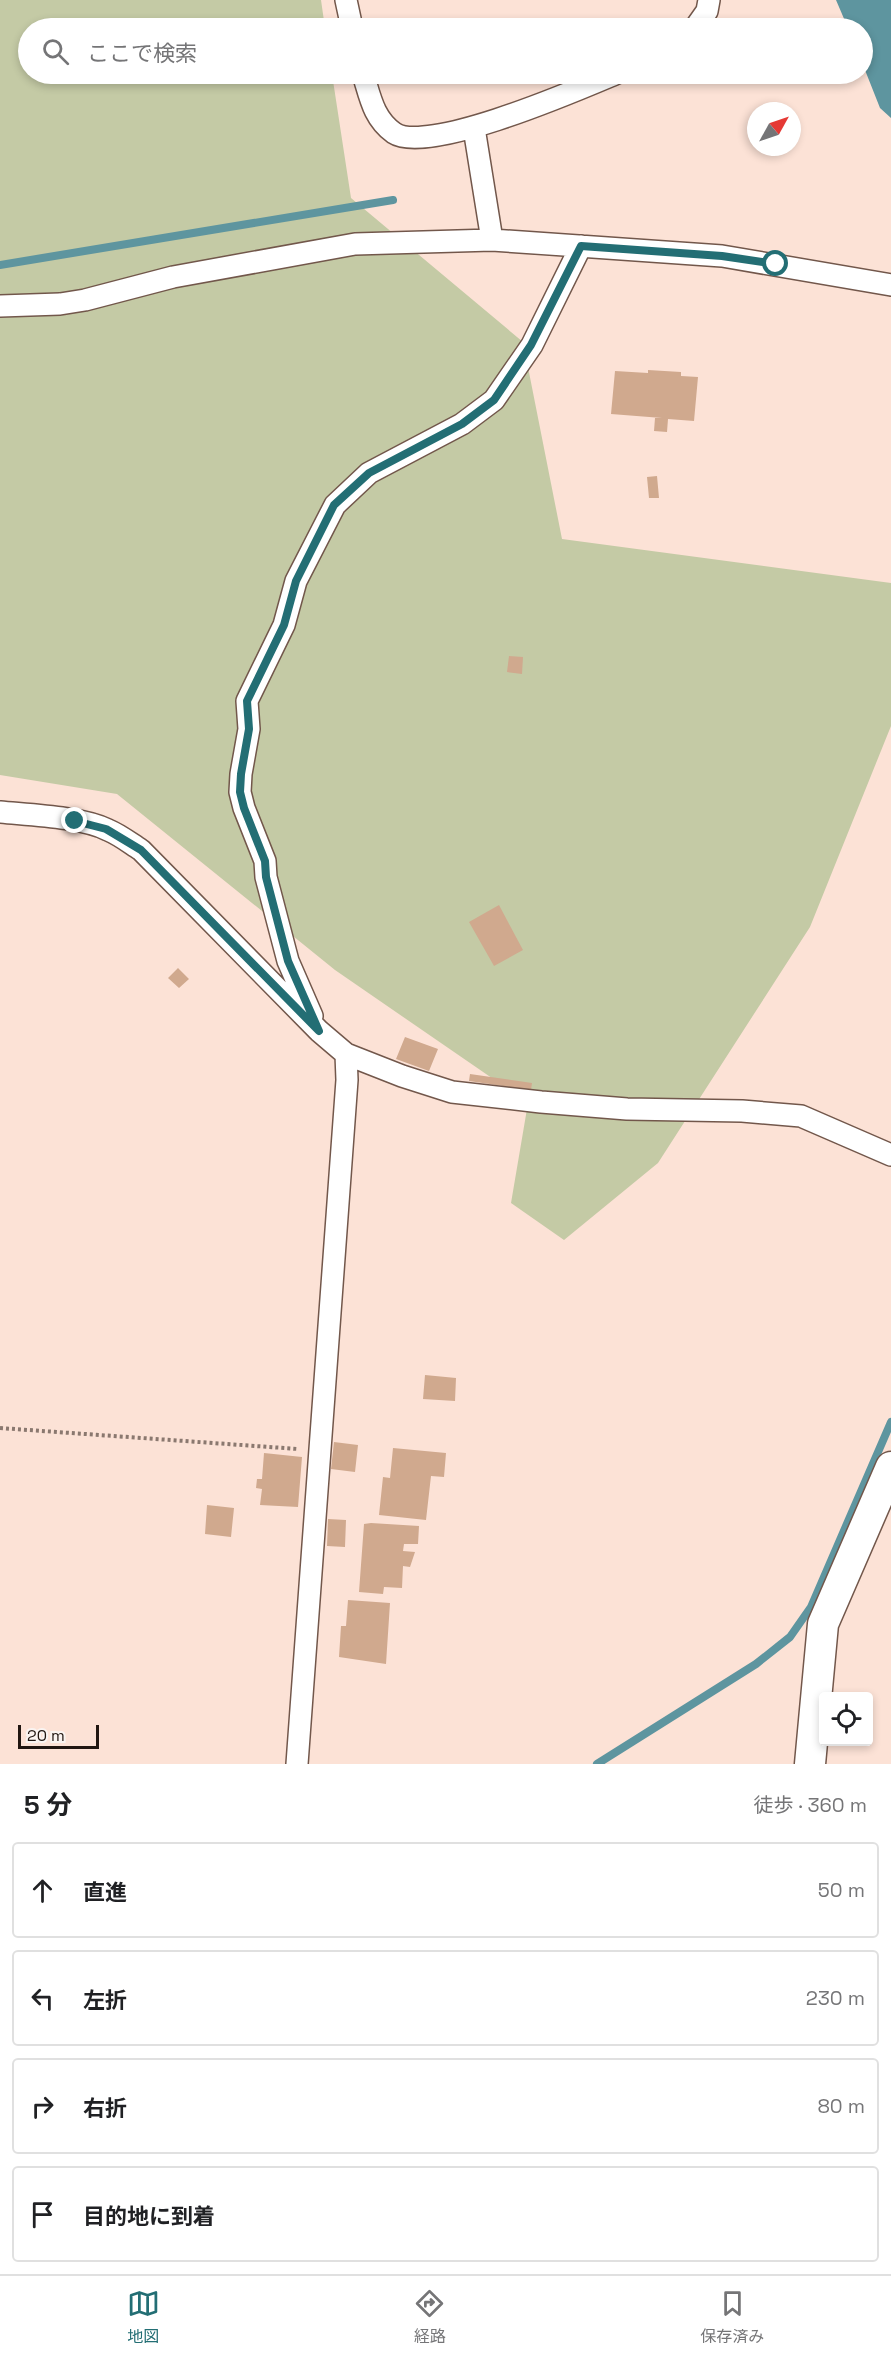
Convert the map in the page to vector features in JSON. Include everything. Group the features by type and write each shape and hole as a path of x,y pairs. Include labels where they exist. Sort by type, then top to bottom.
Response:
{"street":[{"path":"346,0 350,18"},
{"path":"702,18 707,11 709,0"},
{"path":"366,84 374,110 381,121 396,134 413,138 474,128 589,84"},
{"path":"474,128 492,240"},
{"path":"0,306 60,304 85,300 173,277 355,244 492,240 722,256 891,285"},
{"path":"319,1031 288,961 266,877 265,861 244,808 241,783 249,729 247,701 284,625 296,581 334,505 369,473 462,424 494,400 531,345 581,246"},
{"path":"0,812 99,826 141,850 319,1031 346,1054 402,1076 452,1092 484,1096 627,1109 742,1111 801,1116 891,1155"},
{"path":"297,1764 346,1054"},
{"path":"810,1764 823,1624 891,1467"}],"path":[{"path":"0,1428 320,1451"}],"green space":[{"path":"0,0 321,0 324,18 18,18 18,84 334,84 351,198 523,342 562,539 891,583 891,726 810,927 658,1163 564,1240 511,1203 528,1103 335,970 117,794 0,775"}],"water":[{"path":"836,0 891,0 891,118 880,108 871,84 873,84 873,18 844,18"}],"building":[{"path":"648,370 681,372 681,376 698,377 694,421 668,419 667,432 654,431 655,418 662,418 611,414 615,371 648,373"},
{"path":"657,476 659,498 649,498 647,477"},
{"path":"509,656 523,657 522,674 507,672"},
{"path":"499,905 523,950 494,966 469,922"},
{"path":"178,968 189,979 179,988 168,978"},
{"path":"405,1037 438,1049 429,1071 396,1059"},
{"path":"470,1074 532,1083 531,1090 469,1081"},
{"path":"425,1375 456,1378 455,1401 423,1399"},
{"path":"334,1442 358,1445 355,1472 331,1469"},
{"path":"393,1448 446,1453 444,1477 431,1476 426,1520 379,1515 383,1477 390,1478"},
{"path":"264,1453 302,1457 298,1507 260,1505 262,1489 256,1488 257,1479 262,1479"},
{"path":"207,1505 234,1508 231,1537 205,1534"},
{"path":"328,1519 346,1520 345,1547 327,1546"},
{"path":"364,1524 419,1526 418,1544 404,1544 403,1551 415,1552 410,1567 403,1566 402,1588 384,1587 383,1594 359,1592"},
{"path":"348,1600 390,1603 386,1664 339,1657 341,1626 346,1626"}],"waterway":[{"path":"0,265 393,200"},
{"path":"597,1764 756,1664 790,1637 811,1607 891,1422"}],"route":[{"path":"75,821 106,829 141,850 319,1031 288,961 266,877 265,861 240,792 249,729 247,701 284,625 296,581 334,505 369,473 450,432 471,419 494,400 503,390 531,345 581,246 722,256 776,264"}]}
